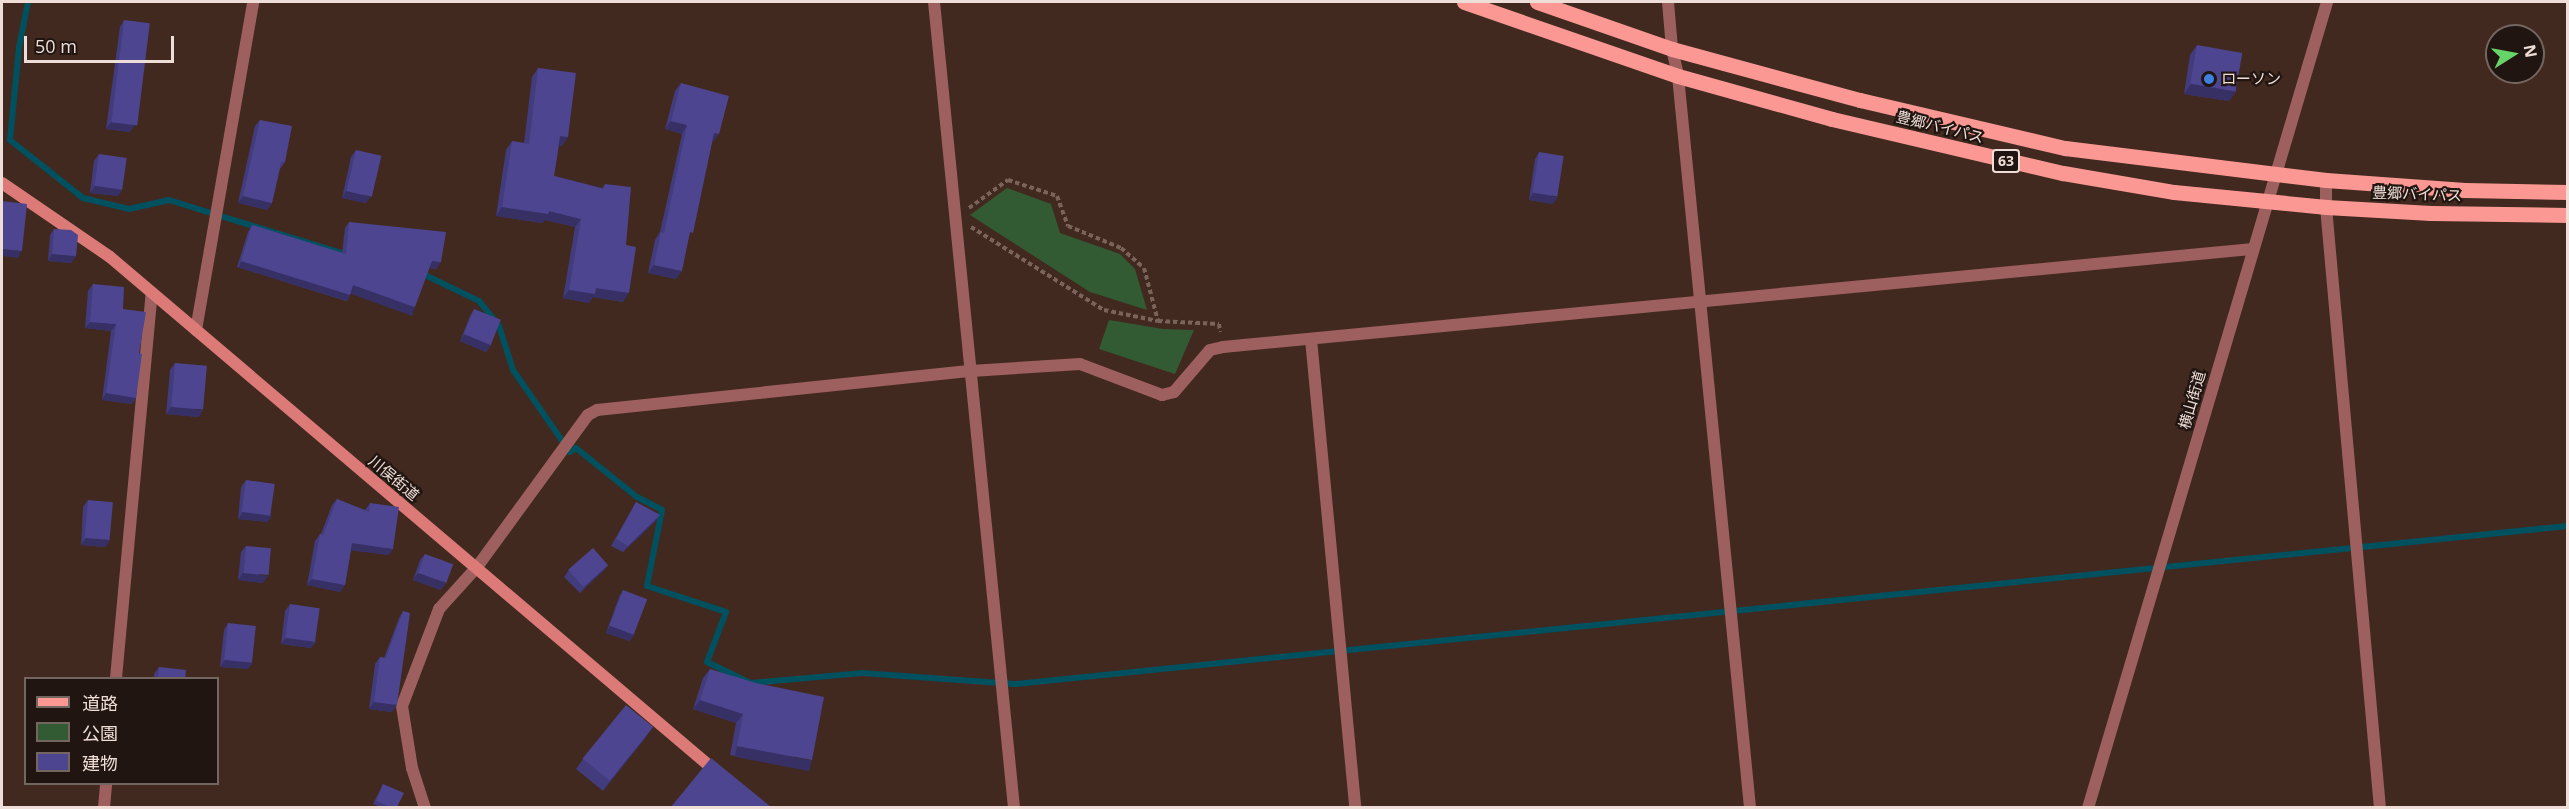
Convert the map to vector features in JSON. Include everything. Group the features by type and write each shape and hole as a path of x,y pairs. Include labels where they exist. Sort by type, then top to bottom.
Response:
{"main road":[{"name":"豊郷バイパス","path":"1464,2 1678,76 1832,119 2062,174 2174,192 2267,199 2326,207 2431,213 2568,215"},
{"name":"豊郷バイパス","path":"1537,2 1672,49 1860,100 2065,148 2326,180 2465,190 2568,192"},
{"name":"川俣街道","path":"2,183 8,192 110,256 731,784"}],"street":[{"path":"196,330 253,2"},
{"path":"934,2 1014,807"},
{"path":"1668,2 1672,49 1678,76 1698,301 1750,807"},
{"name":"横山街道","path":"2088,807 2327,2"},
{"path":"2326,180 2326,207 2380,807"},
{"path":"425,807 412,768 402,706 439,609 477,567 588,415 597,410 971,371 1080,364 1162,395 1174,392 1210,351 1223,347 2253,249"},
{"path":"116,677 152,293"},
{"path":"1311,339 1355,807"},
{"path":"104,807 106,785"}],"path":[{"path":"1158,321 1144,268 1121,248 1068,226 1057,196 1008,180 956,217 1104,310 1158,321 1219,324 1223,347"}],"green space":[{"path":"1007,188 1051,204 1060,233 1120,254 1135,269 1147,310 1090,292 970,215"},
{"path":"1109,320 1163,329 1194,330 1175,374 1099,349"}],"building":[{"path":"124,20 150,23 137,125 111,122"},
{"name":"ローソン","path":"2197,45 2242,53 2236,91 2190,83"},
{"path":"538,68 576,73 568,137 560,136 554,176 604,189 605,184 631,187 626,245 636,247 629,293 596,288 595,294 569,290 581,219 549,211 548,214 502,207 512,141 529,144"},
{"path":"681,83 729,96 719,134 714,133 693,233 690,232 682,271 654,265 661,232 664,233 687,125 671,121"},
{"path":"260,120 292,126 285,162 281,162 272,203 243,196"},
{"path":"356,150 381,156 372,197 347,191"},
{"path":"1539,152 1564,156 1557,196 1533,192"},
{"path":"99,154 127,158 122,190 95,186"},
{"path":"2,201 27,204 22,251 2,249"},
{"path":"349,222 446,232 441,262 432,261 415,307 353,285 350,295 241,261 252,225 346,254"},
{"path":"54,229 71,230 78,235 76,256 52,254"},
{"path":"93,284 124,287 123,309 146,312 139,353 142,354 136,398 106,393 116,324 90,322"},
{"path":"474,309 501,320 491,345 464,334"},
{"path":"175,363 207,366 203,410 171,407"},
{"path":"246,480 275,484 270,516 242,512"},
{"path":"337,499 369,512 370,503 399,507 393,549 352,543 345,585 312,579 320,534 323,535"},
{"path":"88,500 113,502 110,540 85,538"},
{"path":"636,502 660,515 628,546 616,539"},
{"path":"246,546 271,548 269,575 244,573"},
{"path":"593,548 608,565 583,587 568,570"},
{"path":"425,554 453,564 446,583 418,573"},
{"path":"623,590 647,599 634,635 609,625"},
{"path":"290,604 320,608 315,642 285,638"},
{"path":"403,611 410,613 397,705 374,702 380,657 386,658"},
{"path":"228,623 256,626 252,663 224,660"},
{"path":"159,667 186,670 185,677 158,677"},
{"path":"710,669 756,683 824,697 812,760 737,746 743,714 700,700"},
{"path":"626,705 653,727 610,781 583,759"},
{"path":"711,758 771,807 671,807"},
{"path":"383,784 404,793 397,807 376,801"}],"waterway":[{"path":"28,2 19,47 10,140 83,198 129,209 169,200 341,253"},
{"path":"419,272 479,301 499,326 513,370 570,452 576,448 637,497 662,510 647,586 726,612 707,662 751,683 862,673 1015,684 2568,526"}],"place":[{"name":"ローソン","path":"2209,79"}]}
